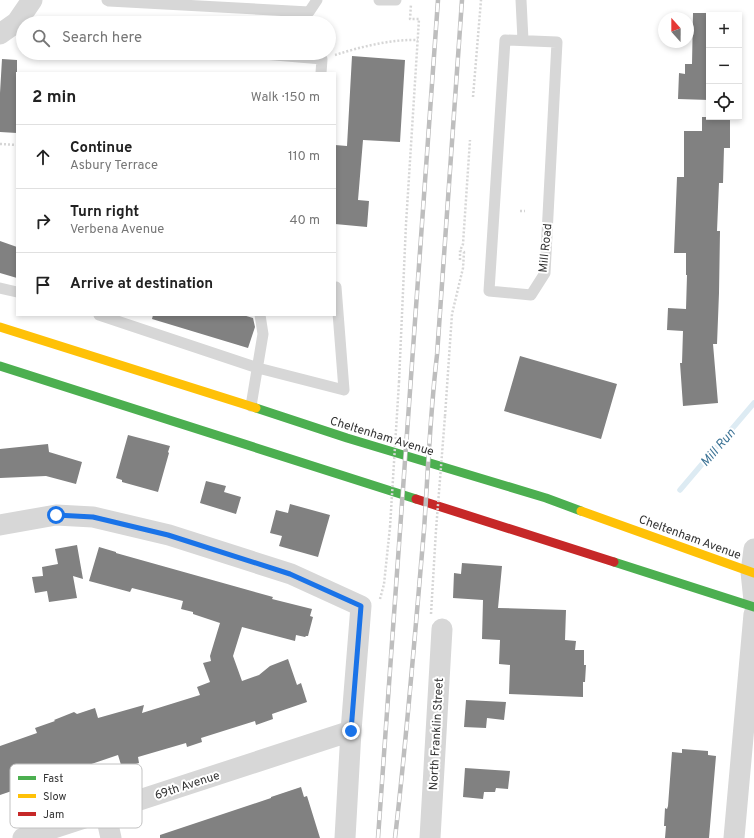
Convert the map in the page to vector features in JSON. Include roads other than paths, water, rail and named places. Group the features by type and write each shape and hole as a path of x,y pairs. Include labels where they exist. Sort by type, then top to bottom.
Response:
{"highway":[{"name":"Cheltenham Avenue","path":"0,327 251,406 347,438 546,498 753,572"},
{"path":"0,366 754,607"}],"street":[{"path":"24,16 32,0"},
{"path":"0,34 16,25"},
{"path":"0,525 56,515 93,517 168,535 290,574 361,606 351,731 345,838"},
{"path":"754,549 754,602"},
{"path":"734,838 754,614"},
{"name":"North Franklin Street","path":"430,838 436,625"},
{"name":"69th Avenue","path":"142,800 351,731"},
{"name":"69th Avenue","path":"23,838 55,828"},
{"path":"109,828 111,838"}],"lane":[{"path":"107,0 309,12 317,0"},
{"path":"379,0 396,0"},
{"path":"521,0 522,40"},
{"name":"Mill Road","path":"505,40 522,40 557,42 545,273 531,295 489,290 505,40"},
{"path":"321,72 322,60"},
{"path":"102,316 258,368 344,390 336,287"},
{"path":"0,288 16,292"},
{"path":"251,406 263,334 260,316"}],"waterway":[{"name":"Mill Run","path":"680,490 754,403"}],"railway":[{"path":"378,838 438,0"},
{"path":"395,838 424,530 462,0"}]}
